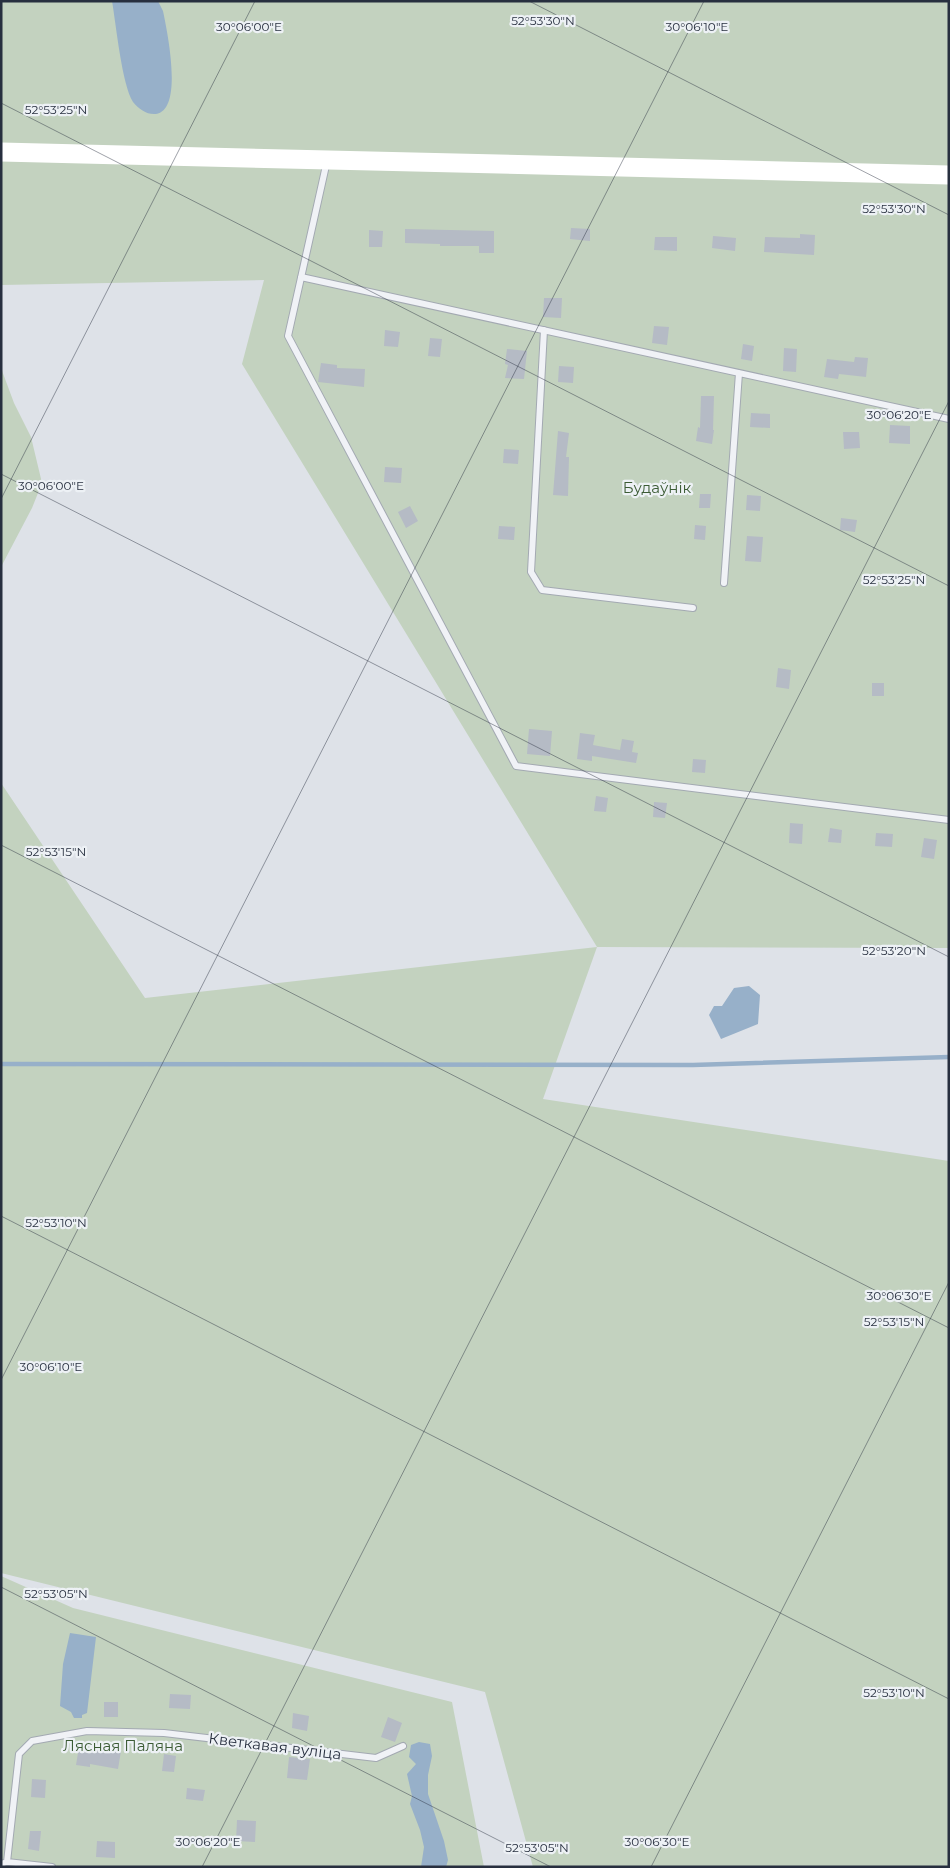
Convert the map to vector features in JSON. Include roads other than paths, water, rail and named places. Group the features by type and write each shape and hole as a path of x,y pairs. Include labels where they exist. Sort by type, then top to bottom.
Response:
{"street":[{"path":"1,152 949,175"}],"lane":[{"path":"327,160 288,336 516,766 949,820"},
{"path":"301,277 949,419"},
{"path":"544,330 531,572 542,590 693,608"},
{"path":"724,583 739,373"},
{"name":"Кветкавая вуліца","path":"4,1863 19,1754 32,1741 87,1731 164,1733 376,1758 403,1746"},
{"path":"4,1863 52,1867"}],"water":[{"path":"112,1 158,1 163,11 170,51 172,85 165,109 156,114 149,114 141,109 133,102 129,94"},
{"path":"749,986 760,995 758,1024 721,1039 709,1015 714,1006 722,1006 734,988"},
{"path":"70,1633 96,1637 87,1713 82,1715 82,1718 74,1718 71,1712 60,1706 63,1664"},
{"path":"419,1742 430,1744 432,1756 428,1775 428,1794 444,1841 448,1860 446,1867 421,1867 424,1847 410,1804 412,1796 407,1774 416,1764 409,1757 411,1745"}],"waterway":[{"path":"1,1064 693,1065 949,1057"}],"park label":[{"name":"Будаўнік","path":"657,487"},
{"name":"Лясная Паляна","path":"123,1745"}]}
